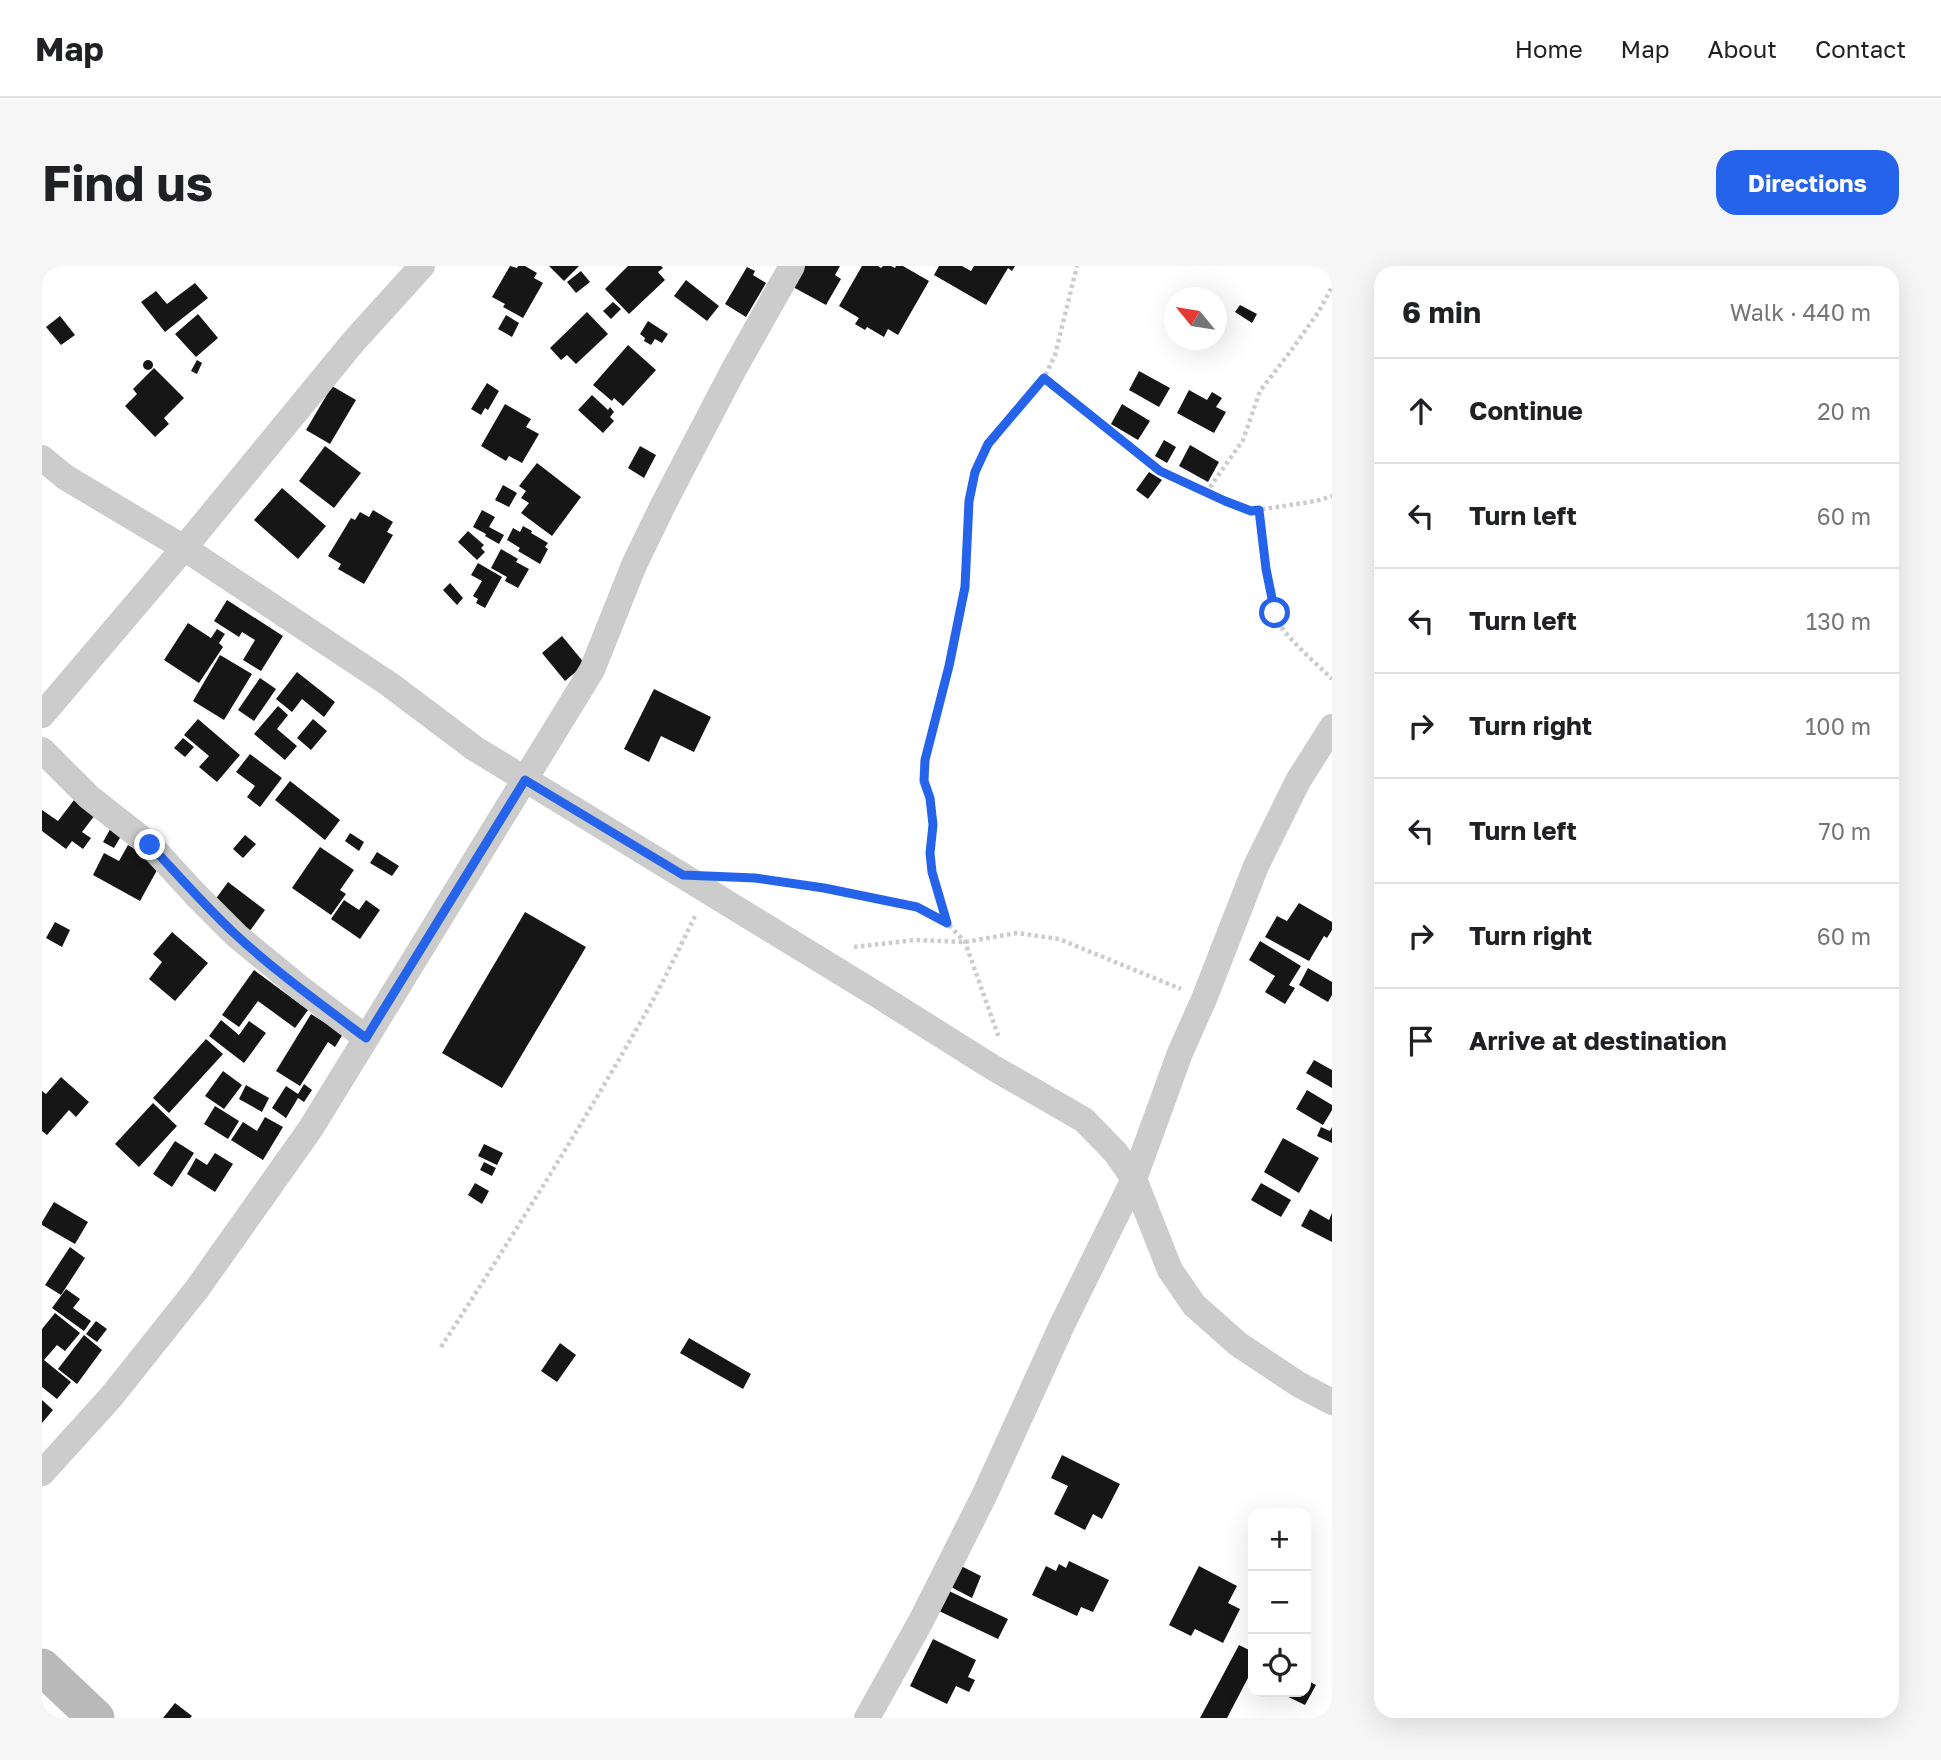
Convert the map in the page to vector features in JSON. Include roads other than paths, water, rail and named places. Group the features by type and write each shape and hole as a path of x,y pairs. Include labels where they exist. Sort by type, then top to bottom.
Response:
{"street":[{"path":"42,715 354,341 422,266"},
{"path":"42,1473 111,1397 197,1289 311,1128 592,670 634,565 663,505 734,369 792,266"},
{"path":"42,458 65,477 184,548 389,684 474,748 1014,1080 1084,1120 1116,1153 1134,1179 1170,1270 1194,1305 1238,1344 1298,1384 1332,1402"},
{"path":"867,1718 927,1610 984,1496 1062,1325 1134,1179 1180,1053 1256,866 1298,781 1332,727"},
{"path":"42,750 89,797 150,845 237,936 366,1038"},
{"path":"42,1667 96,1718"}]}
